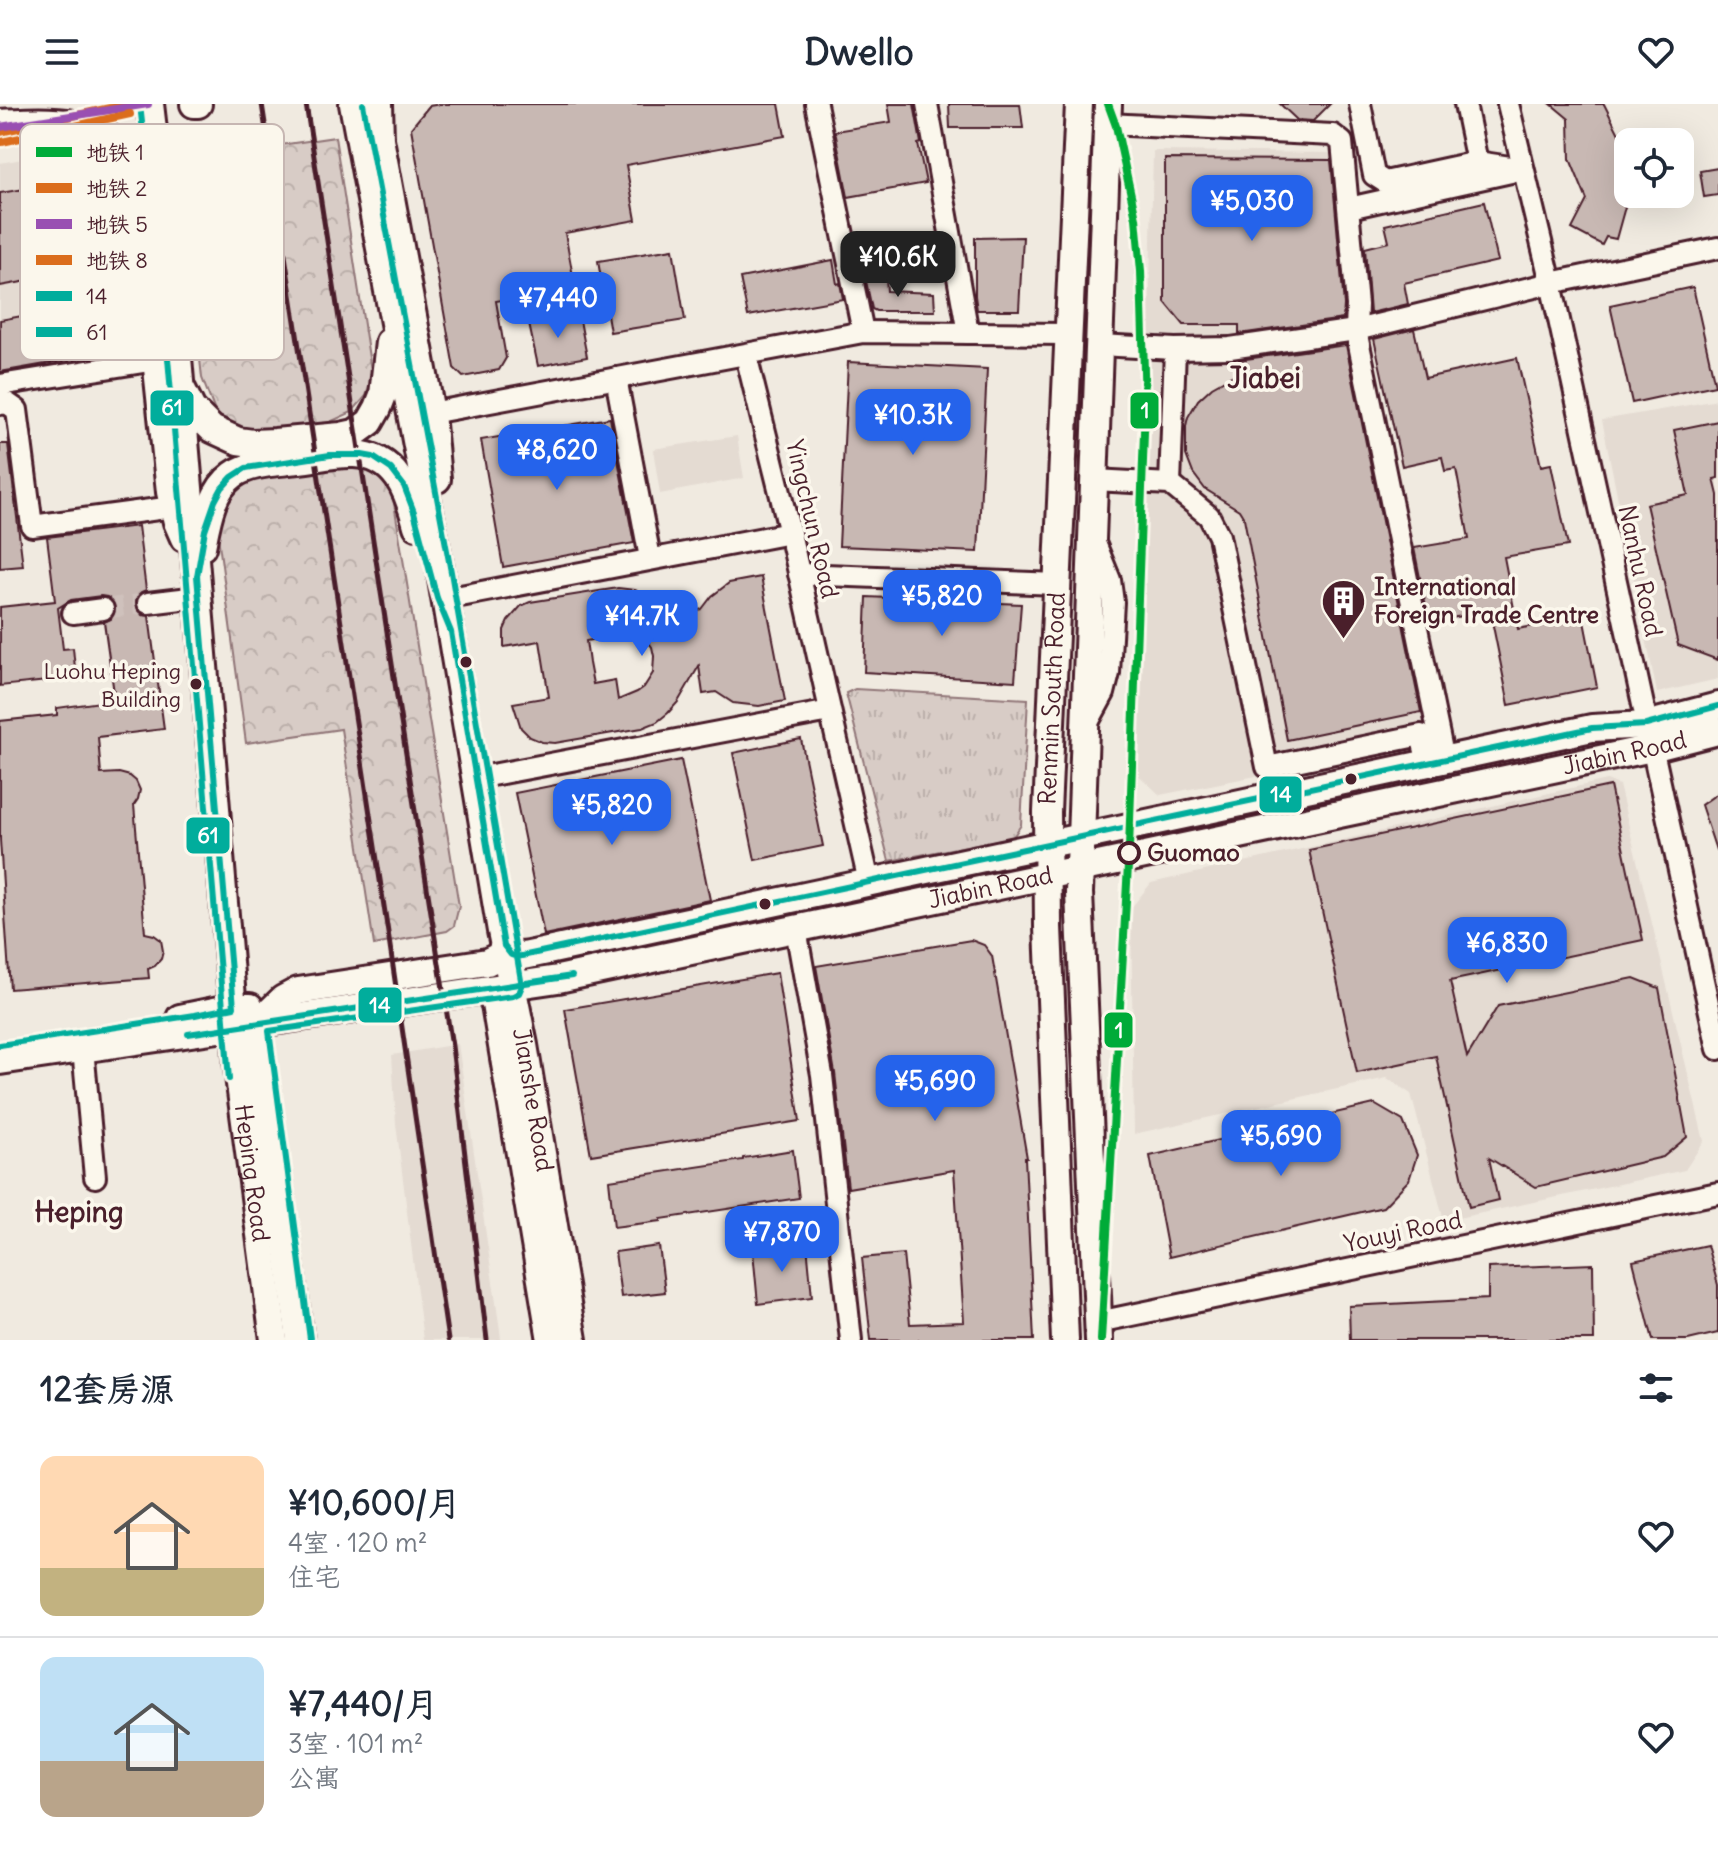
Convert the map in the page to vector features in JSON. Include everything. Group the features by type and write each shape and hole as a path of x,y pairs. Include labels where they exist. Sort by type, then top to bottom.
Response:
{"main road":[{"path":"0,112 49,104"},
{"name":"Heping Road","path":"150,104 152,124"},
{"name":"Jianshe Road","path":"353,104 443,587 573,1340"},
{"path":"379,104 380,139 431,413 443,587"},
{"name":"Renmin South Road","path":"1065,1340 1046,844 1079,104"},
{"name":"Renmin South Road","path":"1098,1331 1079,870 1108,114"},
{"path":"0,123 43,120 69,124"},
{"path":"180,384 200,418 212,429 238,441 275,442 355,433 370,422 383,395 392,313"},
{"path":"156,360 173,507 198,586"},
{"name":"Heping Road","path":"178,360 242,1019 300,1340"},
{"path":"198,586 210,510 232,476 246,468 285,462 353,454 372,456 393,470 403,484 436,596 451,632"},
{"name":"Jiabin Road","path":"504,946 511,955 524,956 1592,728 1649,736 1718,706"},
{"name":"Jiabin Road","path":"0,1061 242,1019 477,1000 512,986 1079,870 1649,736 1718,731"},
{"path":"242,1019 298,991 487,962 499,956 504,946"},
{"name":"Jianshe Road","path":"477,1000 486,991 493,997 551,1340"},
{"name":"Jiabin Road","path":"0,1045 195,1015 242,1019"},
{"name":"Heping Road","path":"242,1019 239,1080 274,1340"}],"street":[{"path":"816,104 863,332"},
{"path":"927,104 968,333"},
{"path":"1360,104 1374,175 1385,182 1477,162 1523,169"},
{"path":"1465,104 1477,162"},
{"name":"Nanhu Road","path":"1508,104 1551,283 1718,1049"},
{"path":"1108,114 1333,135 1342,142 1357,305 1356,330 1436,762"},
{"path":"1349,208 1523,169"},
{"path":"1099,345 1175,349 1247,347 1356,330 1551,283 1718,248"},
{"path":"431,413 863,332 1068,334"},
{"path":"1170,484 1175,349"},
{"name":"Yingchun Road","path":"746,355 869,882"},
{"path":"0,385 156,360"},
{"path":"616,378 650,558"},
{"path":"0,404 7,403 17,410 32,526 173,507"},
{"path":"1094,480 1170,484 1209,516 1219,536 1267,767 1421,735 1436,762"},
{"path":"443,587 650,558 790,533"},
{"path":"799,574 1057,584"},
{"path":"148,603 198,586"},
{"path":"73,613 103,609"},
{"path":"476,778 830,711"},
{"path":"796,929 822,1075 851,1340"},
{"path":"83,1049 95,1177"},
{"name":"Youyi Road","path":"1098,1331 1718,1193"}],"shaded area":[{"path":"1153,151 1342,153 1357,361 1434,738 1160,795 1133,770"},
{"path":"20,159 20,360 130,360 131,368 0,391 0,163"},
{"path":"1718,400 1718,679 1657,693 1602,420"},
{"path":"737,436 744,478 660,494 653,449"},
{"path":"1607,780 1619,785 1704,1141 1685,1170 1444,1221 1411,1094 1387,1078 1134,1134 1131,908 1151,883"},
{"path":"458,1044 501,1340 423,1340 396,1124 392,1055"}],"green space":[{"path":"335,137 372,377 366,396 352,412 330,422 301,429 265,433 238,429 216,414 202,378 200,360 284,360 284,145"},
{"path":"362,463 387,480 393,497 459,906 454,926 447,931 374,945 341,729 246,743 218,536 222,513 233,490 248,478"},
{"path":"855,689 1028,699 1021,825 1013,837 889,861 846,693"}],"building":[{"path":"779,104 785,136 626,165 636,220 565,233 575,287 496,301 506,358 499,370 463,377 454,368 411,128 429,106"},
{"path":"888,104 914,104 926,183 848,197 835,131 891,122"},
{"path":"949,104 1020,104 1023,128 950,128"},
{"path":"1280,104 1330,104 1313,121 1297,120"},
{"path":"1551,104 1604,104 1616,128 1614,208 1625,208 1616,239 1606,237 1602,245 1572,229 1587,200 1570,159 1569,119"},
{"path":"1165,159 1331,160 1343,319 1239,334 1239,325 1184,325 1165,302"},
{"path":"1718,168 1718,195 1704,197 1700,171"},
{"path":"20,190 20,282 0,286 0,193"},
{"path":"1484,202 1498,261 1404,283 1408,304 1370,313 1365,248 1389,242 1385,225"},
{"path":"1023,237 1019,310 977,310 975,238"},
{"path":"673,249 685,320 610,332 598,261"},
{"path":"833,260 843,299 748,316 740,278"},
{"path":"886,278 887,291 934,293 935,311 872,309 866,281"},
{"path":"1693,287 1715,385 1632,403 1610,305"},
{"path":"579,315 587,357 538,366 529,324"},
{"path":"20,316 20,360 68,360 0,372 0,320"},
{"path":"1414,329 1425,378 1517,358 1541,466 1551,464 1568,546 1504,557 1518,629 1583,616 1597,687 1509,705 1490,611 1429,622 1414,548 1469,539 1456,469 1445,471 1442,457 1402,466 1374,339"},
{"path":"1346,345 1421,712 1287,740 1244,518 1239,510 1205,489 1193,473 1186,455 1186,426 1198,400 1212,387 1235,374 1239,360"},
{"path":"848,362 987,369 978,552 839,546"},
{"path":"610,418 634,543 503,567 481,440"},
{"path":"1718,421 1718,478 1714,479 1718,495 1718,660 1678,645 1646,504 1688,495 1674,430"},
{"path":"0,444 8,444 23,566 0,568"},
{"path":"138,526 146,590 136,597 135,605 142,615 149,616 164,729 98,737 101,774 130,776 140,790 134,805 145,933 161,940 161,959 148,969 149,978 10,989 0,840 0,721 57,715 57,708 115,700 104,622 111,619 116,608 113,601 101,596 71,600 58,608 63,649 73,648 76,678 0,686 0,607 55,601 47,537"},
{"path":"761,577 785,701 759,706 733,703 716,692 703,694 699,666 668,713 642,728 555,743 530,737 521,728 513,703 549,697 540,641 504,647 504,630 521,606 618,588 651,596 677,617 702,609 712,596 729,583","holes":["606,622 626,624 641,632 652,647 653,673 644,687 618,700 615,680 593,684 586,641 608,637"]},
{"path":"867,597 1021,604 1015,681 864,672"},
{"path":"801,739 823,846 755,860 733,753"},
{"path":"681,760 710,900 544,935 515,793"},
{"path":"1610,786 1643,940 1450,981 1467,1057 1498,1006 1634,978 1659,988 1687,1137 1663,1157 1536,1187 1489,1158 1498,1200 1469,1207 1436,1056 1357,1073 1309,850"},
{"path":"1718,793 1718,850 1716,850 1701,805"},
{"path":"971,940 984,945 992,956 1027,1158 1034,1340 871,1340 862,1258 903,1254 910,1324 964,1322 954,1170 848,1188 835,1073 816,966"},
{"path":"777,973 800,1121 591,1155 565,1009"},
{"path":"1374,1104 1403,1121 1417,1155 1409,1180 1383,1207 1169,1257 1150,1156"},
{"path":"793,1150 799,1198 614,1227 609,1180"},
{"path":"807,1244 812,1297 758,1304 753,1251"},
{"path":"1707,1245 1718,1285 1718,1333 1688,1340 1653,1340 1633,1261"},
{"path":"659,1246 665,1292 621,1297 615,1252"},
{"path":"1593,1264 1594,1340 1350,1340 1349,1306 1488,1299 1488,1268"}],"tunnel":[{"path":"103,609 148,603"}],"railway":[{"path":"262,104 265,124"},
{"path":"306,104 452,1046 487,1340"},
{"path":"284,249 448,1340"}],"metro line":[{"name":"2","path":"37,124 128,104"},
{"name":"5","path":"0,127 148,104"},
{"name":"1","path":"1101,1340 1129,848 1145,405 1141,271 1136,218 1116,126 1108,104"},
{"name":"8","path":"84,124 130,114"},
{"name":"2","path":"0,132 20,128"},
{"name":"8","path":"2,142 20,138"}],"transit line":[{"name":"61","path":"310,1339 269,1031 513,996 519,993 522,986 451,572 363,104"},
{"name":"61","path":"140,105 142,124"},
{"name":"61","path":"168,360 229,1079"},
{"name":"14","path":"0,1045 234,1007 197,576 205,530 215,501 232,477 246,468 330,455 362,455 373,457 391,469 404,486 437,598 451,632 504,946 517,957 1592,728 1646,725 1718,706"},
{"name":"14","path":"188,1034 572,976"}],"place":[{"name":"International Foreign Trade Centre","path":"1343,640"},
{"name":"Luohu Heping Building","path":"196,684"},
{"name":"Guomao","path":"1129,853"}],"district":[{"name":"Jiabei","path":"1264,378"},
{"name":"Heping","path":"79,1212"}]}
